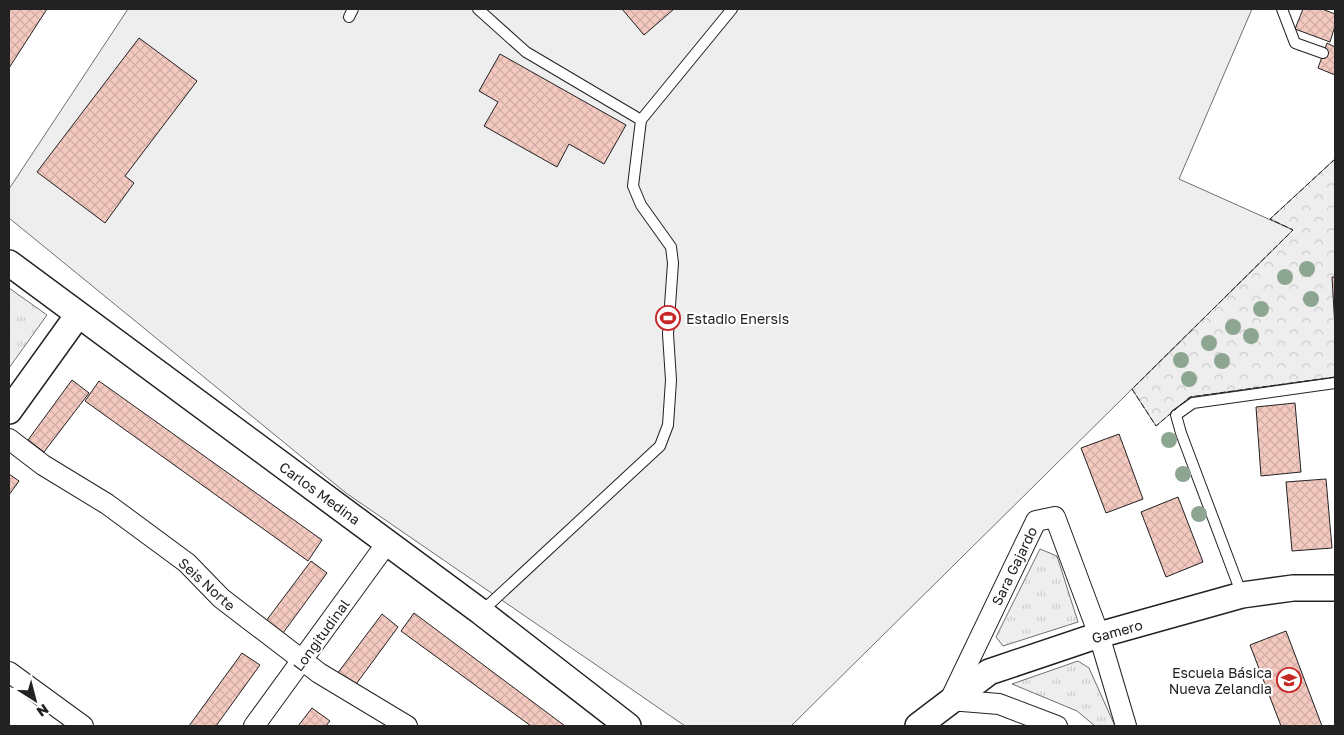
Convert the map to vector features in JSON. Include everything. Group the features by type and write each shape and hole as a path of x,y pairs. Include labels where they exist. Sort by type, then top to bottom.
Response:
{"street":[{"name":"Carlos Medina","path":"9,263 481,612 628,726"},
{"path":"9,411 78,314"},
{"name":"Seis Norte","path":"9,439 43,465 107,504 179,557 200,575 221,598 302,660 345,690 407,726"},
{"name":"Sara Gajardo","path":"950,700 1036,521 1055,517 1099,635 1126,726"},
{"name":"Longitudinal","path":"254,726 387,543"},
{"name":"Gamero","path":"918,726 989,672 1099,635 1242,595 1293,588 1335,588"},
{"path":"9,672 83,726"},
{"path":"950,700 999,704 1057,726"}],"lane":[{"path":"478,9 526,52 641,120"},
{"path":"481,612 660,446 668,425 671,380 668,334 674,263 671,247 641,205 633,186 641,120 732,9"},
{"path":"1282,9 1295,43 1323,53"},
{"path":"1242,595 1176,415 1193,403 1335,383"}],"green space":[{"name":"Estadio Enersis","path":"128,9 1252,9 1179,179 1293,230 791,726 685,726 346,493 9,218 9,189"},
{"path":"1335,159 1335,377 1190,397 1156,426 1132,389 1293,230 1270,219"},
{"path":"9,288 47,315 9,368"},
{"path":"1040,549 1057,556 1078,622 1003,646 996,637"},
{"path":"1078,661 1089,668 1115,726 1095,726 1077,711 1012,684"}],"building":[{"path":"9,9 47,9 9,68"},
{"path":"622,9 674,9 644,35"},
{"path":"1303,9 1322,9 1335,14 1335,26 1330,42 1295,29"},
{"path":"139,38 197,81 125,176 134,183 105,223 37,172"},
{"path":"1327,43 1335,47 1335,75 1318,68"},
{"path":"500,54 626,125 604,164 569,144 557,167 484,126 498,102 479,91"},
{"path":"1332,277 1335,277 1335,328"},
{"path":"72,380 89,393 44,452 28,440"},
{"path":"99,381 322,540 308,561 85,401"},
{"path":"1295,403 1301,472 1261,476 1256,407"},
{"path":"1119,434 1143,499 1106,513 1081,448"},
{"path":"9,474 19,481 9,495"},
{"path":"1326,479 1332,548 1292,551 1286,482"},
{"path":"1178,497 1203,562 1166,577 1141,512"},
{"path":"311,561 327,573 283,633 266,621"},
{"path":"414,613 565,726 531,726 401,631"},
{"path":"382,614 398,627 354,687 337,674"},
{"path":"1286,631 1322,726 1281,726 1250,645"},
{"path":"242,653 260,665 216,726 189,726"},
{"path":"312,708 330,721 326,726 298,726"}],"fence":[{"path":"1335,159 1270,219 1293,230 1132,389 1156,426 1190,397 1335,377"}],"place":[{"name":"Estadio Enersis","path":"668,318"},
{"name":"Escuela Básica Nueva Zelandia","path":"1289,680"}]}
